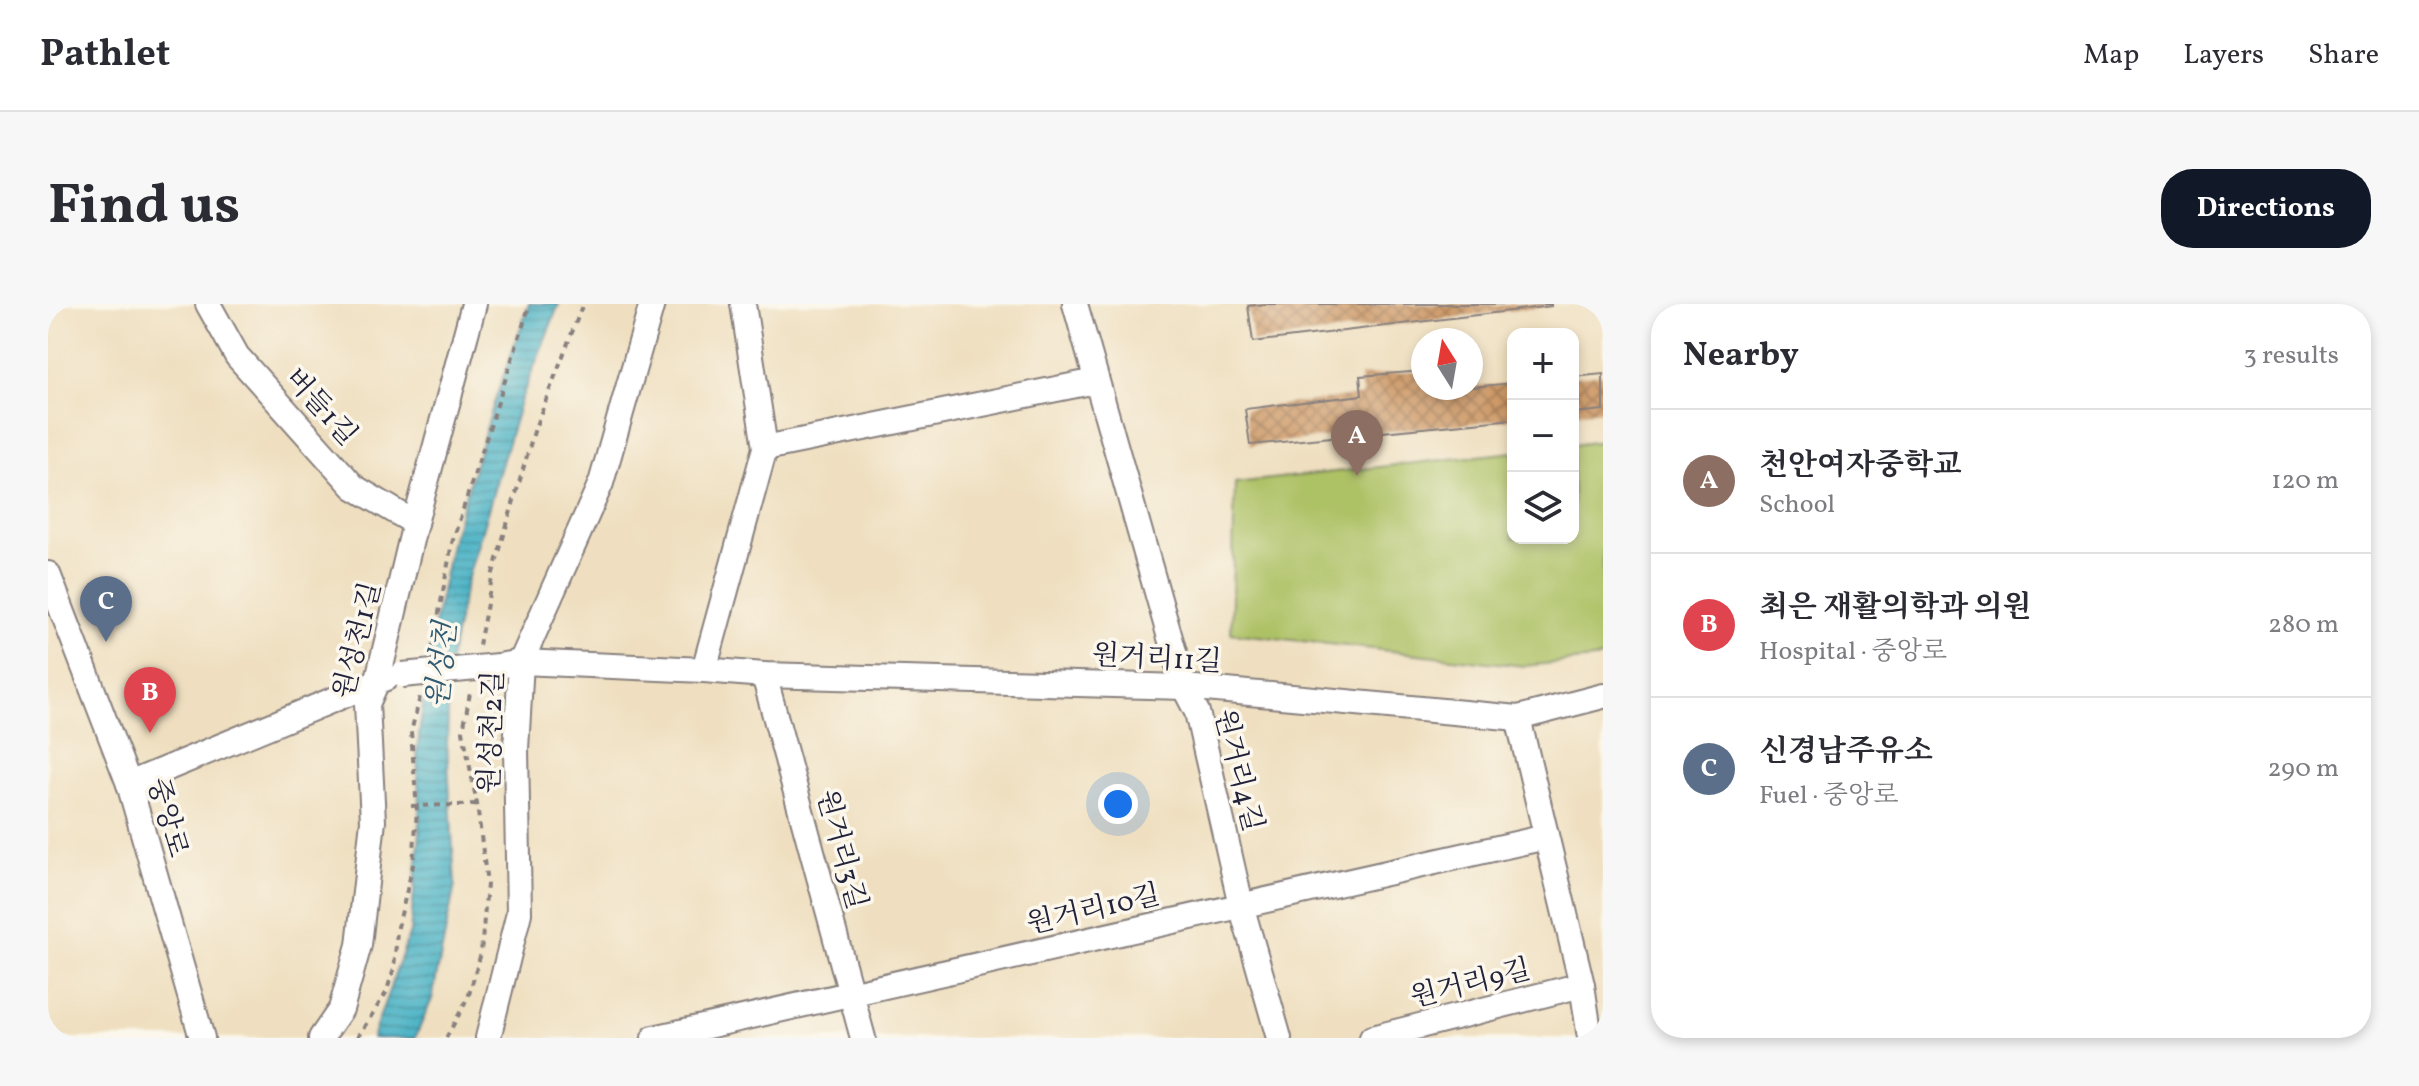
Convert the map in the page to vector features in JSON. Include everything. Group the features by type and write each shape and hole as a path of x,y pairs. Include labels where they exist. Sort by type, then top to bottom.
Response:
{"street":[{"name":"버들1길","path":"208,304 237,356 354,487 415,523"},
{"name":"원성천1길","path":"321,1038 341,1009 359,945 373,821 367,704 378,679 415,523 474,304"},
{"name":"원성천2길","path":"488,1038 519,913 516,749 510,664 601,483 652,304"},
{"path":"704,670 765,448 743,304"},
{"name":"원거리4길","path":"1075,304 1184,687 1197,712 1241,905 1279,1038"},
{"path":"765,448 1096,381"},
{"name":"중앙로","path":"48,576 129,784 202,1038"},
{"name":"원거리11길","path":"378,679 510,664 704,670 764,675 1184,687 1518,718 1603,696"},
{"name":"원거리3길","path":"764,675 863,1038"},
{"path":"129,784 378,679"},
{"path":"1518,718 1582,985 1590,1038"},
{"name":"원거리10길","path":"654,1038 1546,837"},
{"name":"원거리9길","path":"1372,1038 1582,985"}],"path":[{"path":"414,806 477,804"}],"green space":[{"path":"1603,441 1603,658 1524,666 1231,633 1235,483 1507,453 1507,544 1579,544 1579,444"}],"water":[{"name":"원성천","path":"529,304 559,304 520,402 465,587 450,659 447,744 455,885 432,999 415,1038 372,1038 410,932 420,832 417,752 430,645 452,539 494,403"}],"building":[{"path":"1248,306 1551,306 1253,342"},
{"path":"1411,372 1411,400 1483,400 1483,386 1507,384 1507,420 1250,445 1245,409 1362,395 1360,376"},
{"path":"1603,374 1603,410 1579,412 1579,376"}],"place":[{"name":"천안여자중학교","path":"1357,476"},
{"name":"신경남주유소","path":"106,642"},
{"name":"최은 재활의학과 의원","path":"150,733"}]}
